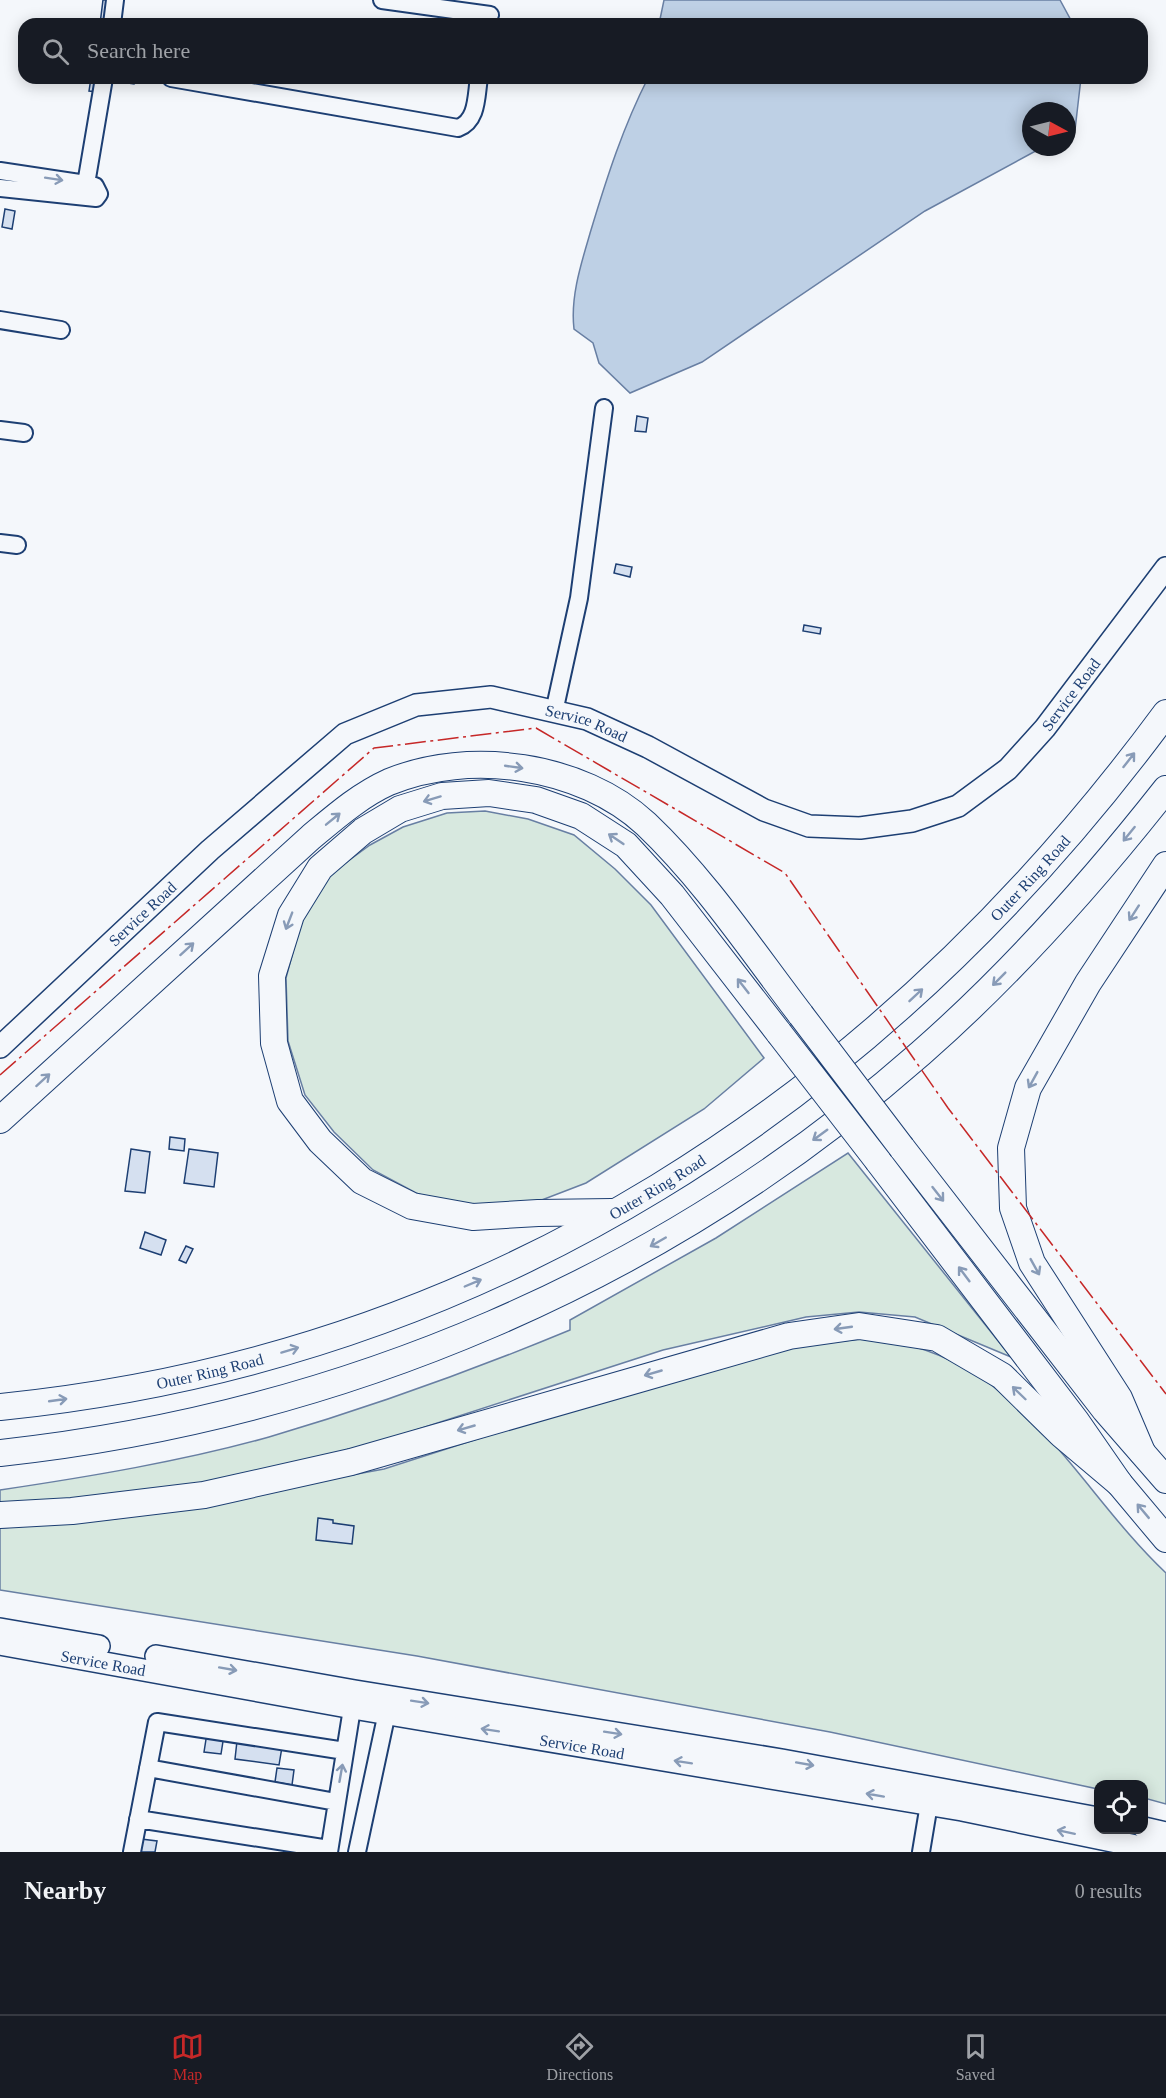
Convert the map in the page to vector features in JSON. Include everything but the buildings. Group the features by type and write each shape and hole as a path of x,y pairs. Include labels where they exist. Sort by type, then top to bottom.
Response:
{"highway":[{"name":"Outer Ring Road","path":"0,1407 150,1384 232,1366 316,1342 401,1312 483,1279 616,1212 747,1130 797,1094 892,1017 974,939 1028,881 1115,778 1166,713"},
{"path":"0,1120 302,845 348,806 389,783 437,768 490,764 543,771 594,789 636,817 694,876 1105,1410 1166,1480"},
{"path":"0,1453 106,1440 201,1421 362,1376 501,1322 581,1284 660,1241 783,1162 842,1118 922,1052 1015,964 1063,912 1166,789"},
{"path":"616,1212 473,1217 412,1206 362,1181 320,1141 290,1101 274,1042 272,976 291,915 320,868 363,831 400,809 442,796 489,793 536,800 581,816 626,845 672,895 779,1032 1076,1420 1119,1484 1166,1539"},
{"path":"1143,1452 1119,1398 1032,1263 1014,1208 1011,1148 1028,1088 1088,983 1166,865"},
{"path":"0,1515 72,1511 204,1495 351,1462 789,1336 859,1326 937,1338 1002,1376 1061,1434 1119,1484"}],"main road":[{"name":"Service Road","path":"0,1047 210,850 345,734 416,705 491,697 587,719 648,747 764,810 809,826 860,828 912,821 958,806 1008,769 1045,728 1166,568"},
{"name":"Service Road","path":"0,1629 150,1662 929,1804 1165,1852"},
{"name":"Service Road","path":"0,1644 150,1662"},
{"name":"Service Road","path":"389,1705 782,1760 1094,1817"},
{"path":"1148,1829 1166,1833"}],"street":[{"path":"113,18 115,0"},
{"path":"383,0 490,13"},
{"path":"86,184 103,84"},
{"path":"205,84 458,128 471,119 478,84"},
{"path":"0,171 86,184 98,190 98,197 0,188"},
{"path":"0,320 61,330"},
{"path":"554,712 579,598 604,408"},
{"path":"0,430 24,433"},
{"path":"0,543 17,545"},
{"path":"138,1819 329,1851 354,1699"},
{"path":"357,1852 389,1705"},
{"path":"132,1852 157,1722 345,1750"},
{"path":"148,1768 336,1802"},
{"path":"921,1852 929,1804"}],"shaded area":[{"path":"485,811 528,819 574,835 615,869 651,905 764,1058 704,1109 586,1183 534,1203 472,1207 418,1194 373,1170 334,1132 305,1095 288,1041 286,978 302,918 329,875 370,845 403,827 447,813"},
{"path":"848,1153 1011,1357 915,1317 859,1312 806,1317 663,1350 357,1449 223,1480 83,1498 0,1503 0,1490 169,1461 269,1437 421,1388 570,1330 570,1320 716,1238"},
{"path":"862,1339 912,1346 954,1362 990,1384 1023,1411 1052,1442 1136,1542 1166,1573 1166,1804 1148,1799 1148,1780 1094,1780 1094,1788 830,1732 417,1656 0,1590 0,1528 114,1519 384,1469 530,1422 801,1345"}],"water":[{"path":"664,0 1060,0 1070,18 660,18"},
{"path":"645,84 1080,84 1076,121 1076,102 1022,102 1022,156 1026,156 925,211 702,362 630,393 599,363 593,343 574,329 573,317 575,291 581,266 623,134"}],"power":[{"path":"0,1075 374,748 536,728 785,873 948,1108 1166,1394"}]}
